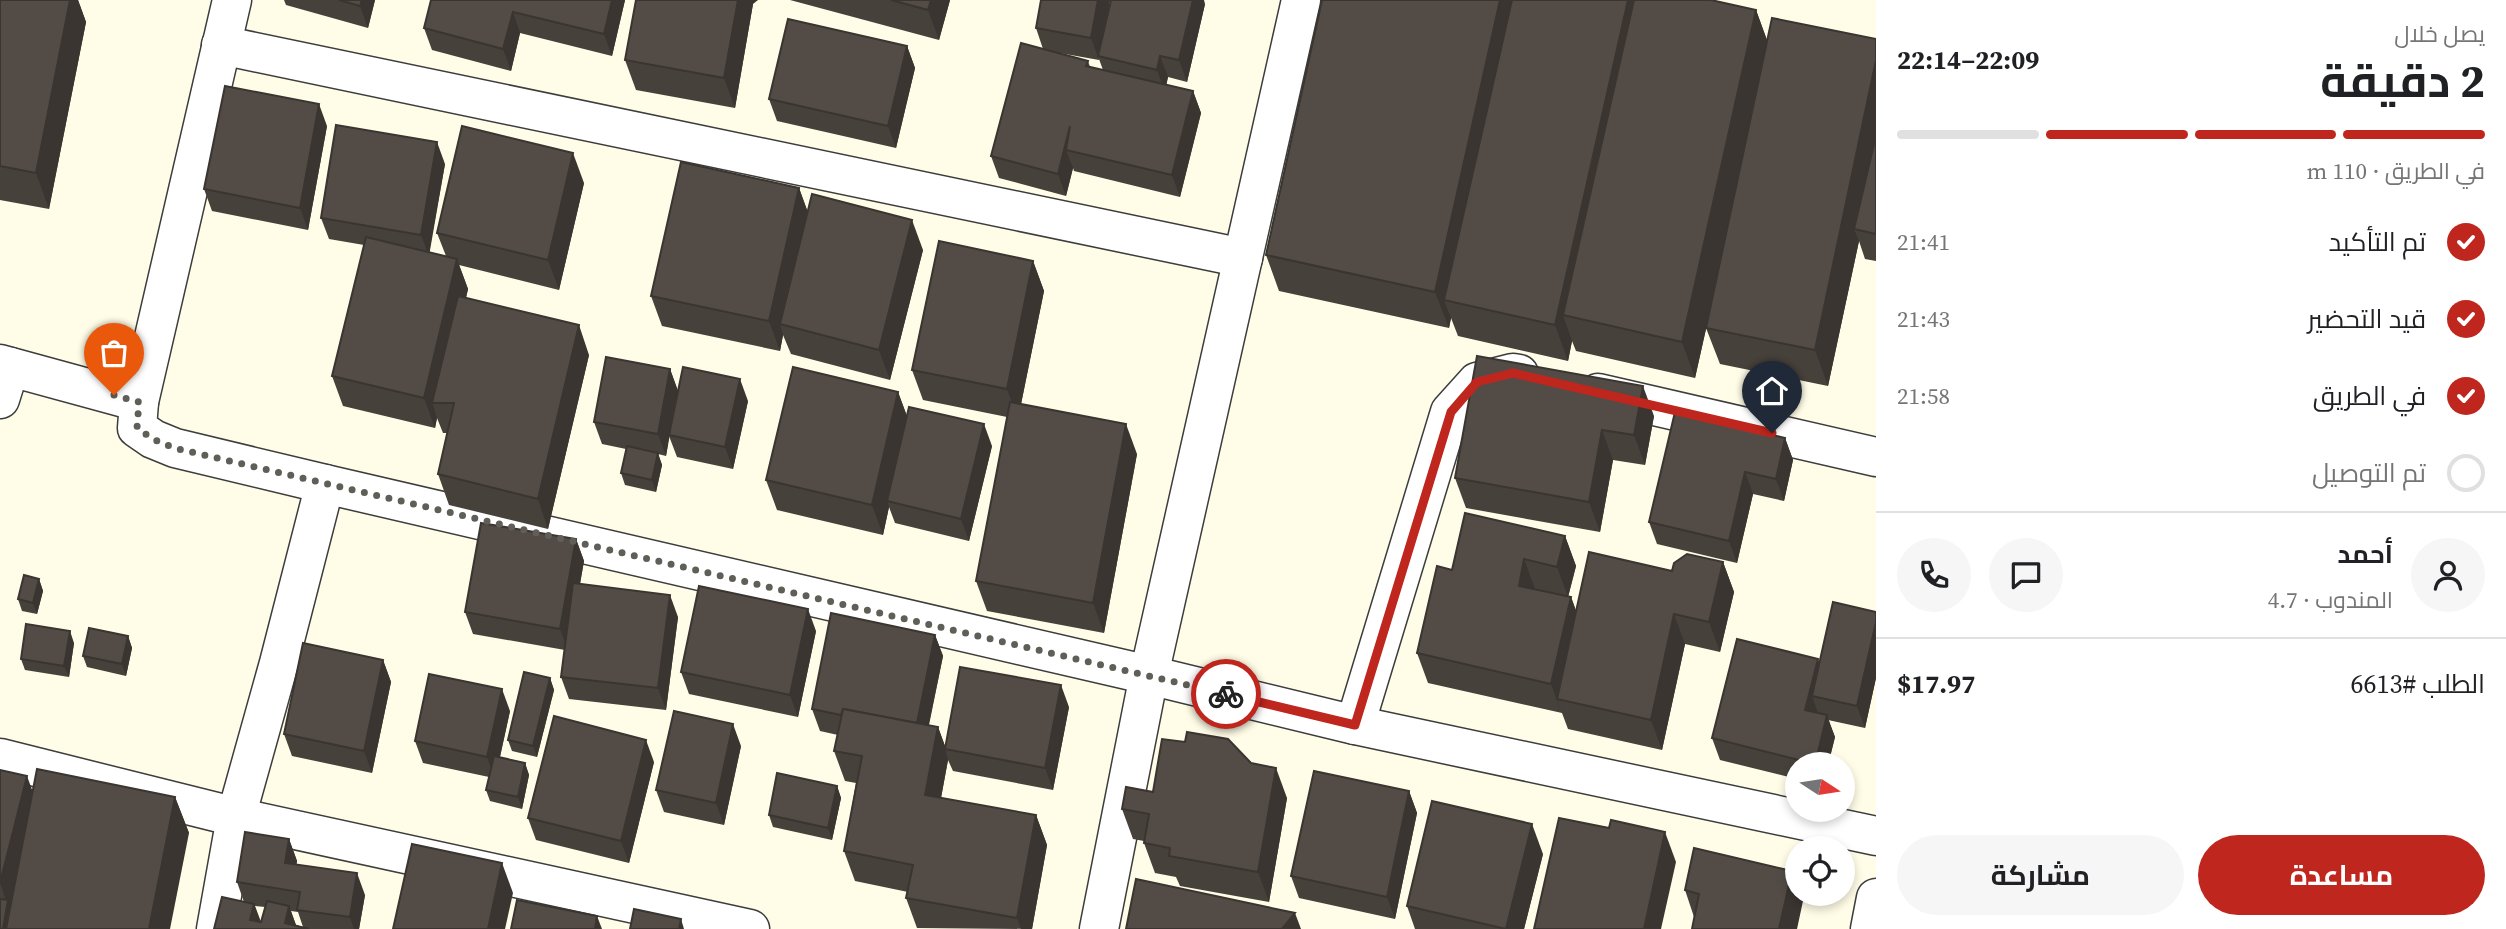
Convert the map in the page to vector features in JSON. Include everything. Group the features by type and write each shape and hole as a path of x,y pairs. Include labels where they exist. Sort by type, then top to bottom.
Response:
{"street":[{"path":"232,0 139,402 137,428 153,439 174,448 325,484 1355,725 1876,836"},
{"path":"1099,929 1149,675 1301,0"},
{"path":"220,44 1243,258"},
{"path":"1355,725 1451,412 1477,382 1513,373 1876,457"},
{"path":"3,377 139,402"},
{"path":"216,929 236,817 325,484"},
{"path":"0,758 236,817 750,929"},
{"path":"1870,929 1876,898"}],"building":[{"path":"0,0 70,0 36,173 0,166"},
{"path":"339,0 362,0 360,6"},
{"path":"431,0 612,0 604,34 513,12 503,49 424,28"},
{"path":"636,0 738,0 724,78 625,60"},
{"path":"891,0 931,0 928,10"},
{"path":"1041,0 1098,0 1091,38 1036,28"},
{"path":"1111,0 1193,0 1179,60 1160,56 1157,70 1098,56"},
{"path":"1322,0 1500,0 1435,292 1266,255"},
{"path":"1512,0 1628,0 1555,325 1444,300"},
{"path":"1634,0 1711,0 1756,10 1682,342 1563,315"},
{"path":"1772,18 1876,39 1876,60 1815,350 1706,328"},
{"path":"788,19 907,46 888,126 769,99"},
{"path":"1021,43 1088,61 1086,66 1193,91 1172,175 1066,150 1070,126 1058,174 991,156"},
{"path":"225,86 319,104 300,208 204,189"},
{"path":"336,125 437,142 421,235 321,218"},
{"path":"462,126 573,153 548,260 437,233"},
{"path":"1876,136 1876,234 1854,229"},
{"path":"681,162 799,188 769,321 651,296"},
{"path":"812,194 912,220 879,350 780,324"},
{"path":"366,237 457,259 424,398 332,376"},
{"path":"939,241 1033,261 1007,389 912,370"},
{"path":"458,296 579,325 538,499 438,474 454,403 432,403"},
{"path":"1477,356 1643,386 1634,435 1602,430 1589,502 1455,478"},
{"path":"606,357 670,369 658,434 594,422"},
{"path":"683,367 740,379 725,447 669,435"},
{"path":"793,367 898,392 872,505 766,480"},
{"path":"1010,402 1126,424 1093,603 976,581"},
{"path":"909,407 984,424 961,519 887,501"},
{"path":"1675,412 1785,438 1776,479 1745,472 1729,541 1649,522"},
{"path":"627,446 658,453 652,480 621,473"},
{"path":"1465,513 1565,536 1557,567 1524,559 1519,586 1571,597 1551,684 1417,653 1437,566 1452,570"},
{"path":"481,523 576,539 560,629 465,612"},
{"path":"1589,552 1672,571 1674,563 1687,554 1723,562 1709,622 1674,614 1651,720 1557,699"},
{"path":"24,575 39,579 33,603 18,599"},
{"path":"573,583 670,595 658,688 561,677"},
{"path":"699,586 808,609 790,695 681,672"},
{"path":"1833,602 1876,612 1857,706 1812,696"},
{"path":"831,613 935,635 917,723 843,709 841,715 812,709"},
{"path":"26,624 70,631 64,666 21,659"},
{"path":"89,628 128,636 122,664 83,656"},
{"path":"1737,639 1818,659 1805,710 1827,715 1818,752 1785,752 1785,756 1712,738"},
{"path":"303,643 383,660 364,751 284,734"},
{"path":"960,667 1061,685 1045,768 945,749"},
{"path":"524,672 550,678 533,746 508,740"},
{"path":"429,674 502,689 487,757 415,741"},
{"path":"843,709 938,727 925,795 1036,815 1017,918 906,898 913,865 844,851 862,756 834,751"},
{"path":"674,711 733,724 716,803 656,790"},
{"path":"554,716 646,740 621,841 528,818"},
{"path":"1187,732 1228,739 1251,763 1276,768 1258,872 1169,856 1170,848 1144,843 1149,814 1122,809 1126,787 1153,792 1162,739 1185,742"},
{"path":"494,756 525,763 518,797 486,790"},
{"path":"37,769 175,797 149,929 6,929"},
{"path":"0,770 27,776 0,883"},
{"path":"1314,771 1409,791 1387,897 1291,876"},
{"path":"777,773 837,786 828,828 769,815"},
{"path":"1432,801 1532,824 1506,929 1407,906"},
{"path":"1559,818 1609,828 1611,820 1665,832 1644,929 1534,929"},
{"path":"245,832 289,839 285,863 357,873 350,917 297,910 300,892 237,882"},
{"path":"412,844 502,863 488,929 393,929"},
{"path":"1694,848 1785,869 1785,902 1779,929 1692,929 1699,894 1685,890"},
{"path":"1136,879 1295,913 1282,929 1126,929"},
{"path":"222,897 254,904 250,920 261,922 267,901 289,906 285,923 309,929 214,929"},
{"path":"0,899 8,900 3,929 0,929"},
{"path":"517,900 597,916 595,929 511,929"},
{"path":"634,909 681,919 679,929 630,929"}],"way so far":[{"path":"114,395 139,402 137,428 174,448 1226,694"}],"route":[{"path":"1226,694 1355,725 1451,412 1477,382 1513,373 1772,433"}]}
